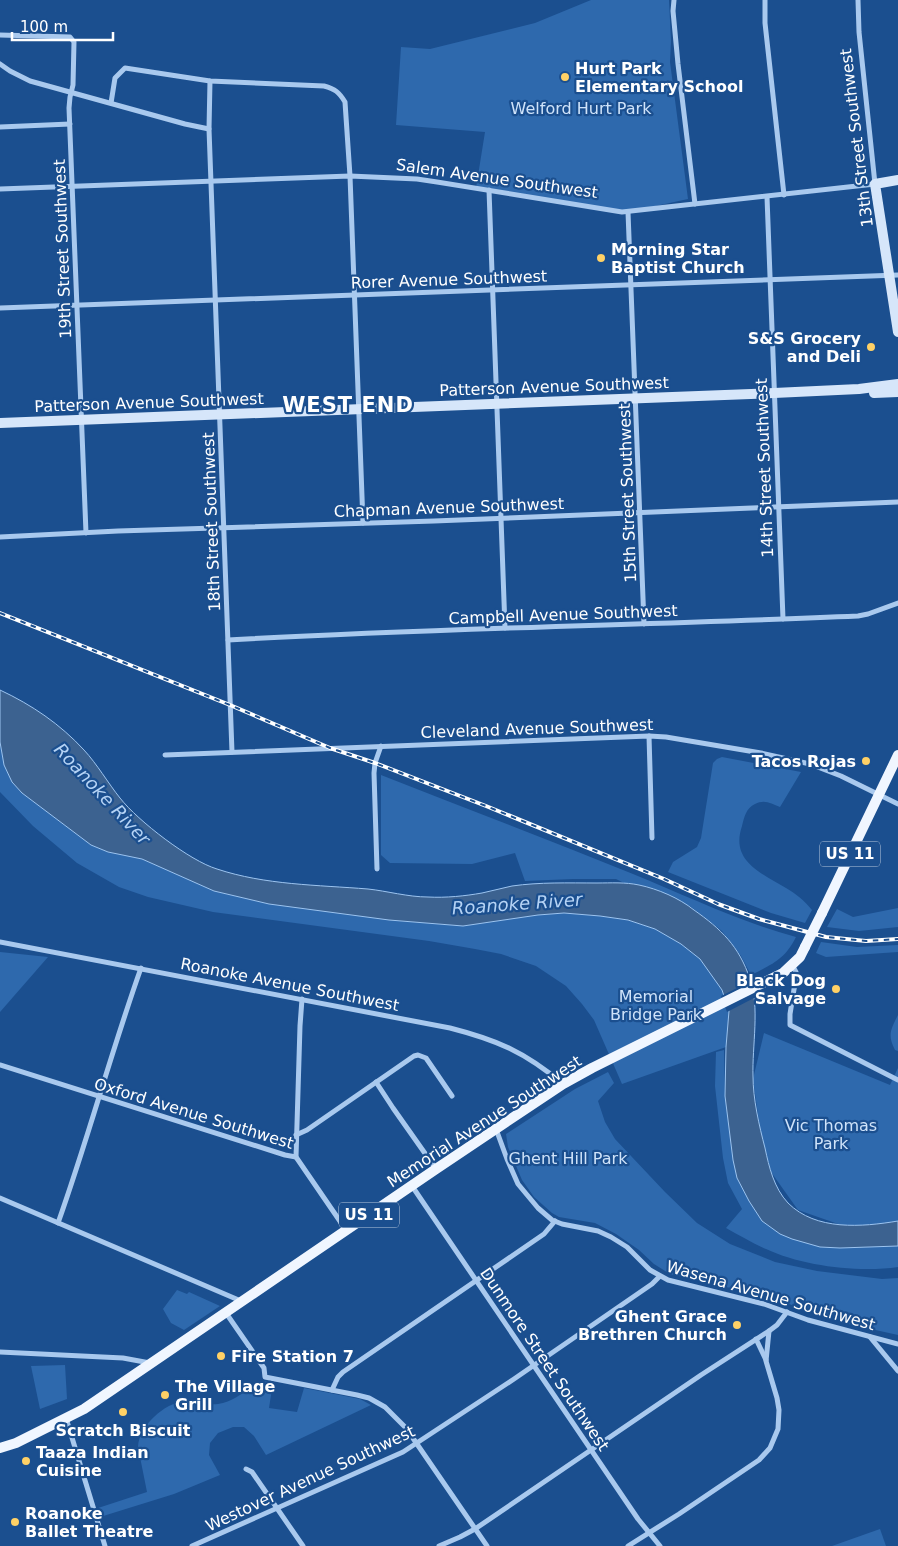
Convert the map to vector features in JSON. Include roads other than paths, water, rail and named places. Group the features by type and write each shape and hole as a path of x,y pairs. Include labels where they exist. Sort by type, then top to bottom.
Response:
{"main road":[{"name":"Salem Avenue Southwest","path":"875,184 898,180"},
{"name":"13th Street Southwest","path":"875,184 894,275 898,332"},
{"name":"Patterson Avenue Southwest","path":"0,423 774,393 852,389 898,384"},
{"path":"852,389 865,394 898,392"},
{"name":"US 11","path":"792,965 800,957 898,756"},
{"name":"Memorial Avenue Southwest","path":"0,1448 16,1443 84,1409 563,1084 774,978 792,965"}],"street":[{"path":"674,0 678,64 695,204"},
{"path":"765,0 765,24 784,195"},
{"name":"13th Street Southwest","path":"858,0 859,32 875,184"},
{"name":"19th Street Southwest","path":"0,35 70,37 74,42 74,85 69,108 86,533"},
{"path":"0,64 30,81 185,124 209,128"},
{"path":"111,104 115,78 126,68 210,81 324,86 340,93 344,102 350,176 363,523"},
{"name":"18th Street Southwest","path":"210,81 209,128 232,752"},
{"path":"0,127 70,124"},
{"name":"Salem Avenue Southwest","path":"0,189 350,176 417,179 628,212 875,184"},
{"path":"489,190 505,628"},
{"name":"14th Street Southwest","path":"767,197 783,619"},
{"name":"15th Street Southwest","path":"628,212 644,624"},
{"name":"Rorer Avenue Southwest","path":"0,308 894,275"},
{"name":"Chapman Avenue Southwest","path":"0,537 898,502"},
{"name":"Campbell Avenue Southwest","path":"228,640 351,633 858,616 898,603"},
{"path":"649,736 652,838"},
{"name":"Cleveland Avenue Southwest","path":"165,755 649,736 666,737 761,753 810,764 841,776 898,804"},
{"path":"377,869 374,773 375,763 381,746"},
{"name":"Roanoke Avenue Southwest","path":"0,942 450,1028 488,1039 521,1053 563,1084"},
{"path":"792,965 796,972 796,977 790,1025 898,1080"},
{"path":"58,1224 141,968"},
{"path":"296,1157 302,999"},
{"path":"296,1135 307,1130 414,1056 418,1055 426,1058 452,1096"},
{"name":"Oxford Avenue Southwest","path":"0,1065 296,1157 346,1230"},
{"path":"376,1082 436,1170"},
{"name":"Wasena Avenue Southwest","path":"496,1129 518,1184 538,1208 554,1221 598,1231 611,1237 626,1247 659,1277 764,1304 808,1320 898,1344"},
{"name":"Dunmore Street Southwest","path":"412,1186 648,1532 660,1546"},
{"path":"0,1198 241,1302"},
{"path":"332,1390 338,1377 343,1372 544,1234 554,1221"},
{"name":"Westover Avenue Southwest","path":"192,1546 418,1444 652,1284 659,1277"},
{"path":"439,1546 475,1529 769,1331 777,1325 787,1312"},
{"path":"226,1313 264,1368 265,1377 357,1395 380,1404 397,1418 418,1444 487,1546"},
{"path":"766,1361 769,1331"},
{"path":"870,1337 898,1371"},
{"path":"628,1546 759,1460 770,1448 778,1429 779,1410 766,1361 756,1339"},
{"path":"0,1352 124,1358 153,1363"},
{"path":"66,1418 105,1546"},
{"path":"246,1469 252,1472 303,1546"}],"water":[{"name":"Roanoke River","path":"0,690 34,709 75,741 89,755 128,807 151,828 193,858 217,869 273,881 435,897 469,895 512,886 533,884 623,883 654,889 682,902 721,931 735,948 746,967 755,1001 753,1085 755,1103 768,1162 779,1191 788,1203 799,1212 826,1223 870,1225 898,1221 898,1246 820,1247 780,1234 762,1221 737,1178 733,1160 725,1096 729,1011 722,990 700,959 681,944 655,929 628,920 600,916 564,913 463,926 389,920 269,904 214,891 142,859 108,852 91,845 22,793 12,782 4,765 0,742"}],"railway":[{"path":"0,613 230,705 330,748 375,763 486,806 664,879 718,904 759,919 826,937 866,941 898,939"}],"place":[{"name":"Hurt Park Elementary School","path":"565,77"},
{"name":"Morning Star Baptist Church","path":"601,258"},
{"name":"S&S Grocery and Deli","path":"871,347"},
{"name":"Tacos Rojas","path":"866,761"},
{"name":"Black Dog Salvage","path":"836,989"},
{"name":"Ghent Grace Brethren Church","path":"737,1325"},
{"name":"Fire Station 7","path":"221,1356"},
{"name":"The Village Grill","path":"165,1395"},
{"name":"Scratch Biscuit","path":"123,1412"},
{"name":"Taaza Indian Cuisine","path":"26,1461"},
{"name":"Roanoke Ballet Theatre","path":"15,1522"}],"district":[{"name":"WEST END","path":"348,405"}],"park label":[{"name":"Welford Hurt Park","path":"581,108"},
{"name":"Memorial Bridge Park","path":"656,1005"},
{"name":"Vic Thomas Park","path":"831,1134"},
{"name":"Ghent Hill Park","path":"568,1158"}]}
